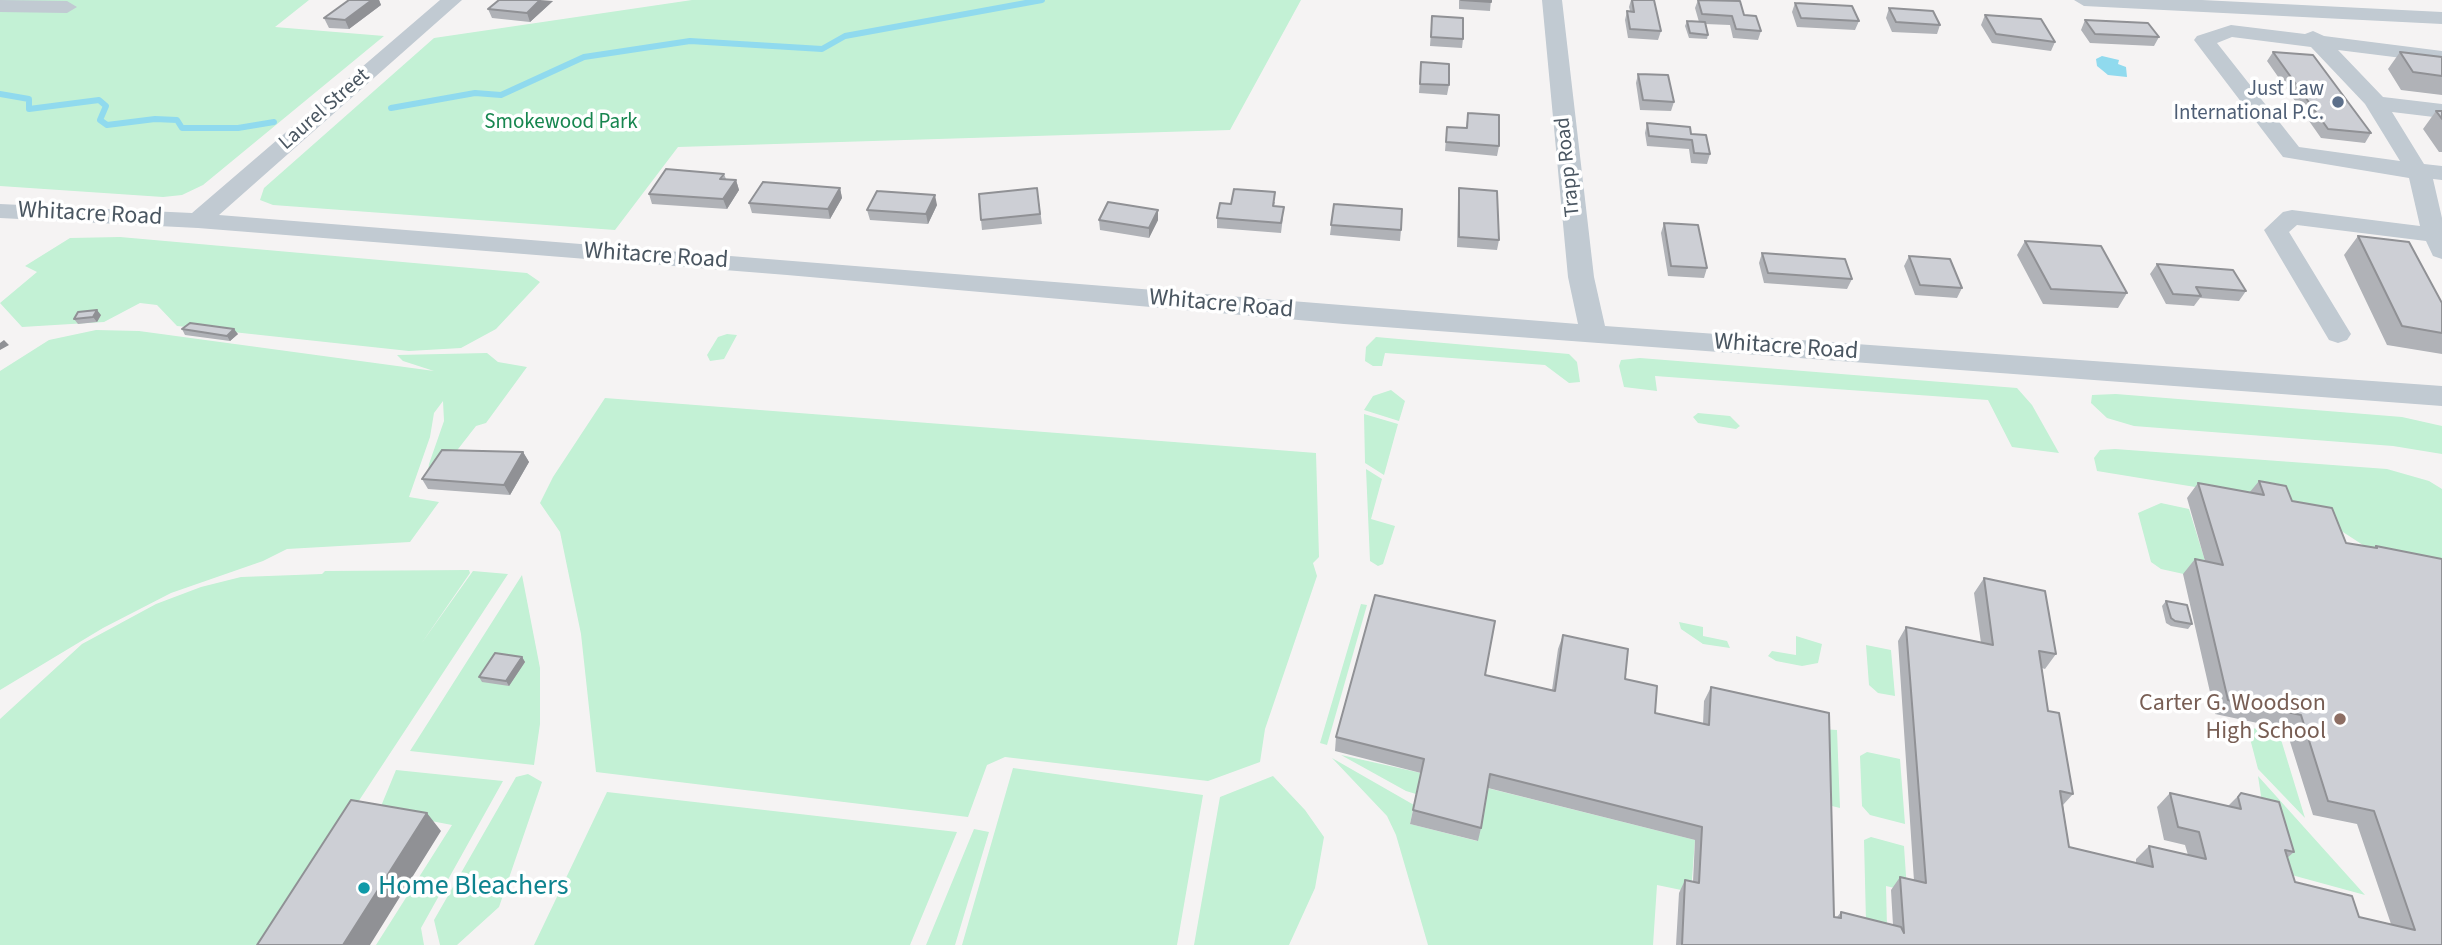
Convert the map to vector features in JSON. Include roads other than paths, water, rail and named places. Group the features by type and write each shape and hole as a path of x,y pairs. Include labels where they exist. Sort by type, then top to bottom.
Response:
{"street":[{"name":"Laurel Street","path":"198,221 452,0"},
{"name":"Trapp Road","path":"1552,0 1581,277 1593,333"},
{"path":"2084,0 2300,7 2442,18"},
{"path":"0,6 67,8"},
{"path":"2300,7 2315,42 2376,103 2417,170 2440,241 2292,217 2276,230 2338,334"},
{"path":"2442,57 2231,31 2204,40 2291,152 2442,173"},
{"path":"2376,103 2442,111"},
{"name":"Whitacre Road","path":"0,211 198,221 787,267 1344,316 2442,396"}],"water":[{"path":"2102,56 2119,60 2118,64 2126,67 2127,77 2108,75 2097,66 2096,59"}],"waterway":[{"path":"391,108 475,93 501,95 584,57 690,41 822,49 845,36 1042,0"},
{"path":"0,94 29,99 29,109 99,100 106,106 100,120 107,125 155,119 177,120 182,128 238,128 274,122"}],"place":[{"name":"Just Law International P.C.","path":"2338,102"},
{"name":"Carter G. Woodson High School","path":"2340,719"},
{"name":"Home Bleachers","path":"364,888"}],"park label":[{"name":"Smokewood Park","path":"561,123"}]}
